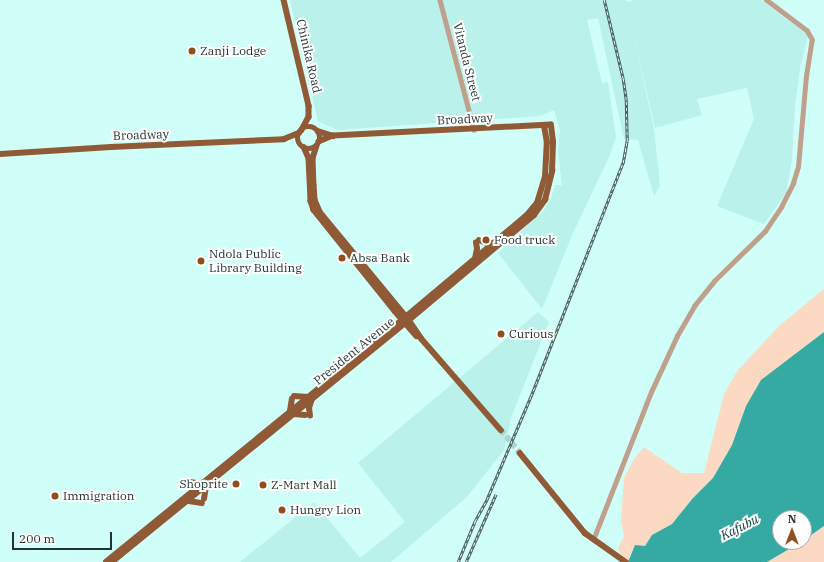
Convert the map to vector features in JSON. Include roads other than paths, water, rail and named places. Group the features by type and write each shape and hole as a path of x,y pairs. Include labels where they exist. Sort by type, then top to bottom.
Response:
{"main road":[{"name":"Chinika Road","path":"284,0 306,91 309,117"},
{"path":"415,331 414,323 416,312 397,310 318,209 315,195 313,158 320,135 309,117 300,132 299,140 309,158 311,201 314,210 397,310 406,320 415,331 421,338 501,430"},
{"name":"Broadway","path":"333,136 551,125"},
{"name":"President Avenue","path":"545,190 553,158 551,125"},
{"name":"President Avenue","path":"112,562 538,211 545,200 547,143 544,126"},
{"path":"284,139 307,127 333,136"},
{"path":"284,139 310,148 333,136"},
{"name":"Broadway","path":"0,154 112,146 284,139"},
{"name":"President Avenue","path":"416,312 494,243 511,232"},
{"path":"475,259 477,241 494,243"},
{"path":"397,310 395,328 415,331"},
{"path":"293,397 310,398 308,415 292,413 293,397"},
{"path":"520,453 575,521 593,540 626,562"},
{"path":"188,483 204,485 203,501 187,499 188,483"},
{"name":"President Avenue","path":"106,562 187,499"}],"street":[{"name":"Vitanda Street","path":"440,0 474,130"},
{"path":"593,540 651,392 677,336 694,306 714,281 768,227 784,201 798,167 806,76 812,40 807,31 766,0"}],"water":[{"name":"Kafubu","path":"824,332 824,526 812,534 812,510 772,510 772,550 787,550 767,562 628,562 635,545 645,546 652,535 672,524 693,498 713,478 732,445 746,406 761,380"}],"tunnel":[{"path":"501,430 520,453"}],"railway":[{"path":"458,562 531,396 623,163 627,141 626,100 623,79 604,0"},
{"path":"466,562 496,494"}],"place":[{"name":"Zanji Lodge","path":"192,51"},
{"name":"Food truck","path":"486,240"},
{"name":"Absa Bank","path":"342,258"},
{"name":"Ndola Public Library Building","path":"201,261"},
{"name":"Curious","path":"501,334"},
{"name":"Shoprite","path":"236,484"},
{"name":"Z-Mart Mall","path":"263,485"},
{"name":"Immigration","path":"55,496"},
{"name":"Hungry Lion","path":"282,510"}]}
